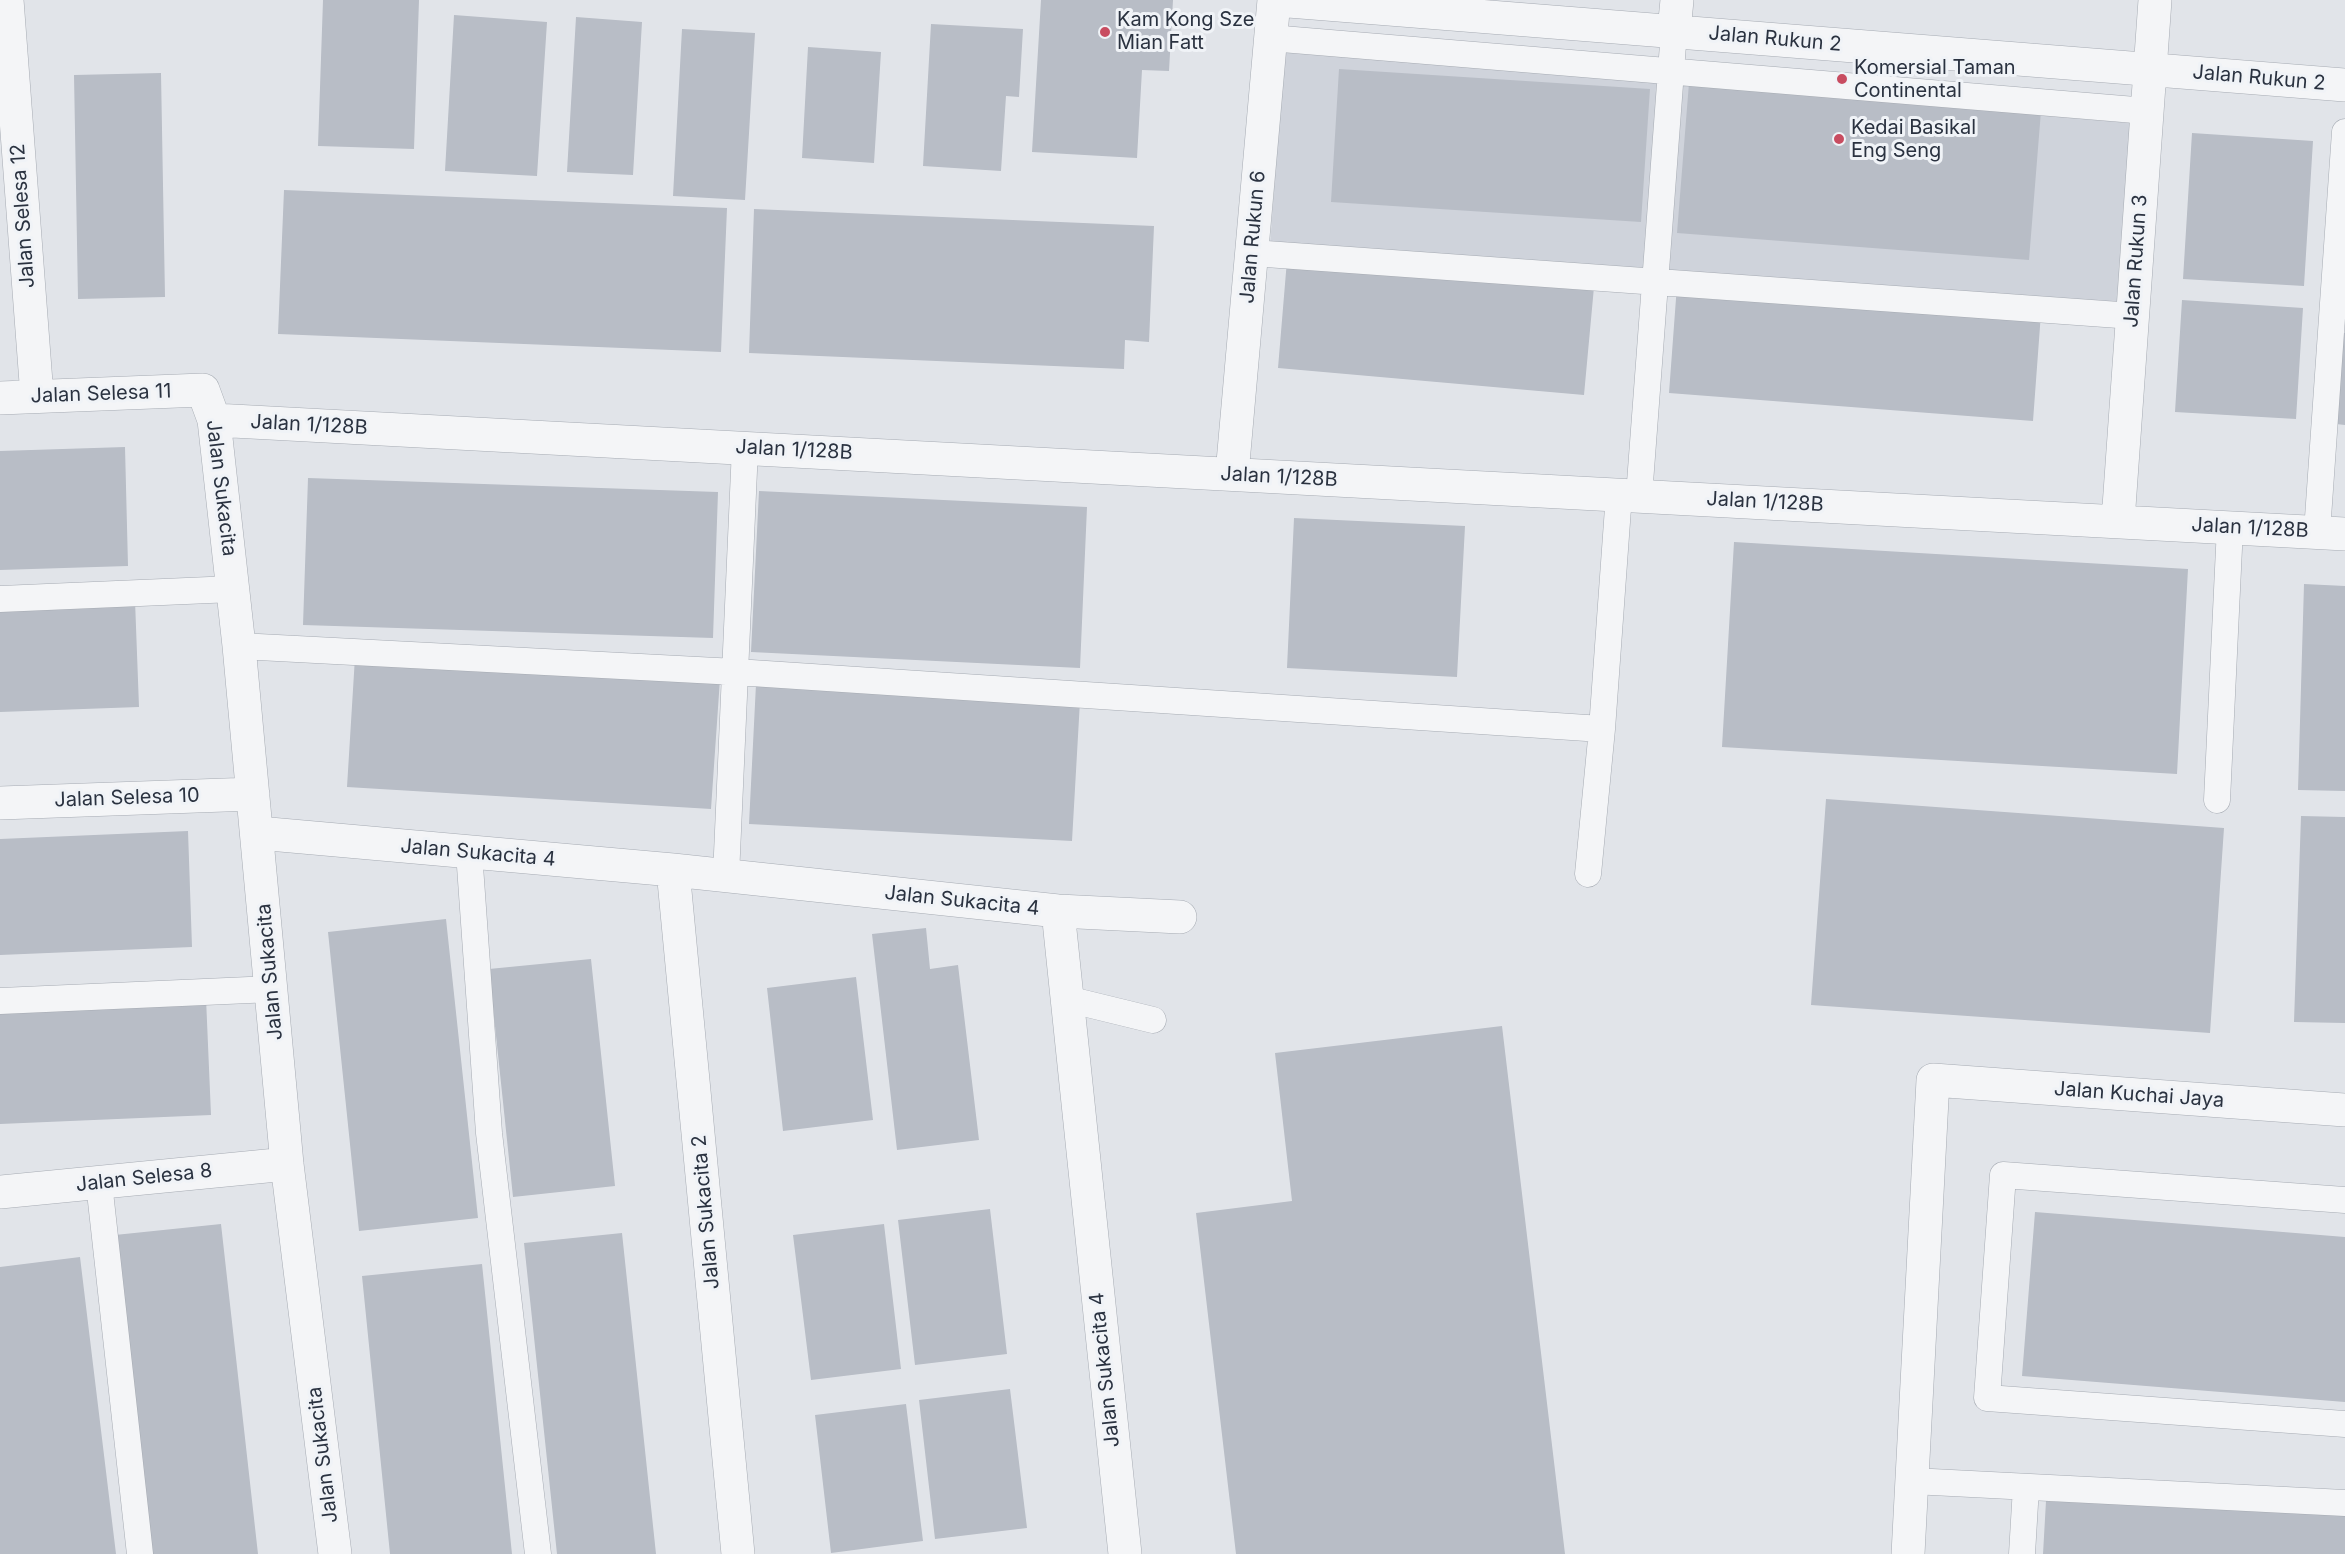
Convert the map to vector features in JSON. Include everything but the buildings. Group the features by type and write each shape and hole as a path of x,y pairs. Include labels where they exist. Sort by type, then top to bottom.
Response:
{"street":[{"name":"Jalan Selesa 12","path":"7,0 37,396"},
{"name":"Jalan Rukun 2","path":"1275,0 1676,16 2150,69 2345,85"},
{"name":"Jalan Rukun 6","path":"1232,474 1275,0"},
{"name":"Jalan Rukun 3","path":"2118,521 2155,0"},
{"name":"Jalan Selesa 11","path":"0,398 37,396 208,405"},
{"name":"Jalan 1/128B","path":"208,405 745,448 2331,533"},
{"name":"Jalan Sukacita","path":"208,405 239,646 287,1164 335,1554"},
{"name":"Jalan Selesa 10","path":"0,803 253,794"},
{"name":"Jalan Sukacita 4","path":"258,833 674,870 1058,911 1125,1554"},
{"name":"Jalan Sukacita 2","path":"674,870 738,1554"},
{"path":"1058,911 1180,917"},
{"name":"Jalan Kuchai Jaya","path":"1912,1481 1933,1080 2345,1110"},
{"name":"Jalan Selesa 8","path":"0,1192 287,1164"},
{"path":"1908,1554 1912,1481"}],"lane":[{"path":"1588,874 1602,729 1655,282 1676,16"},
{"path":"1270,38 2147,111"},
{"path":"2331,533 2345,132"},
{"path":"1252,253 2133,316"},
{"path":"726,876 745,448"},
{"path":"2217,800 2230,527"},
{"path":"0,599 233,589"},
{"path":"239,646 736,672 1602,729"},
{"path":"469,852 489,1133 538,1554"},
{"path":"0,1001 272,989"},
{"path":"1067,999 1152,1020"},
{"path":"2345,1200 2003,1175 1987,1398 2345,1424"},
{"path":"99,1182 140,1554"},
{"path":"1912,1481 2345,1503"},
{"path":"2022,1554 2026,1487"}],"shaded area":[{"path":"1284,49 2131,123 2118,302 1270,246"}],"place":[{"name":"Kam Kong Sze Mian Fatt","path":"1105,32"},
{"name":"Komersial Taman Continental","path":"1842,79"},
{"name":"Kedai Basikal Eng Seng","path":"1839,139"}]}
